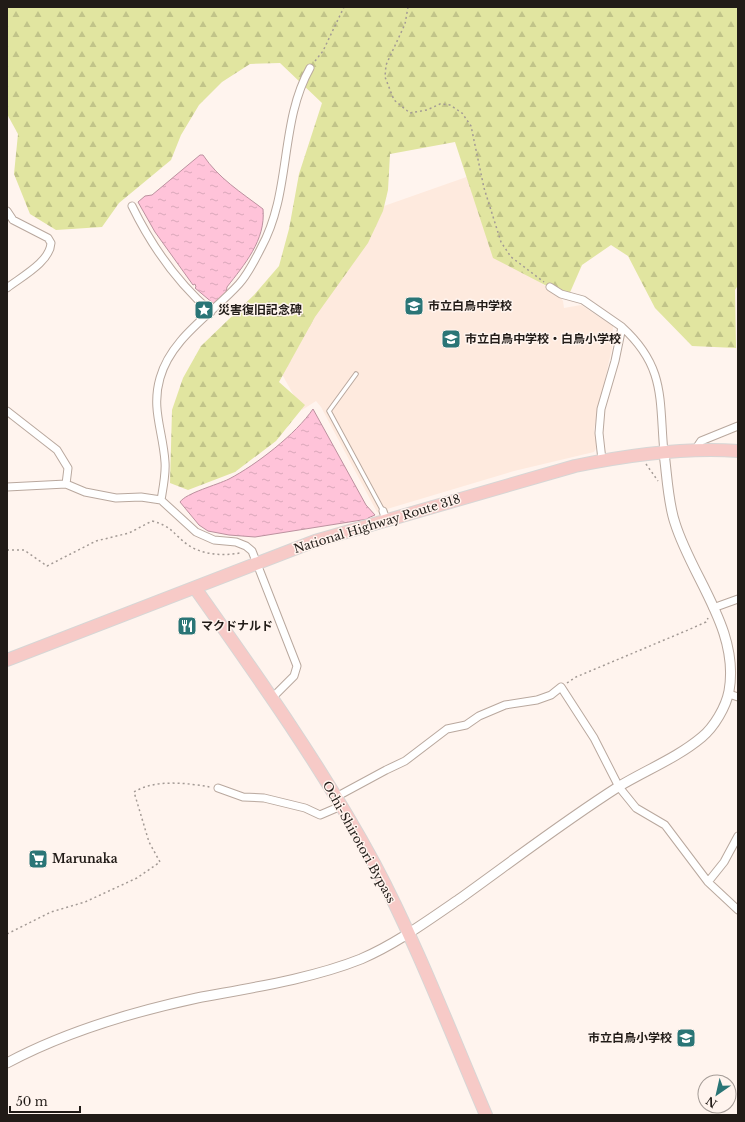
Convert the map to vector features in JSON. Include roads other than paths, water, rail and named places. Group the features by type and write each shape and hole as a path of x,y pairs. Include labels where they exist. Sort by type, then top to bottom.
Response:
{"highway":[{"name":"National Highway Route 318","path":"7,660 315,541 384,516 602,460 695,450 738,451"},
{"name":"Ochi-Shirotori Bypass","path":"195,588 272,698 339,802 374,863 409,934 486,1115"}],"street":[{"path":"160,500 166,463 157,413 156,395 166,360 177,345 240,283 262,248 273,222 286,167 292,118 304,79 310,68"},
{"path":"132,206 172,270 192,295 211,312"},
{"path":"7,211 14,220 48,238 51,243 51,248 41,262 7,288"},
{"path":"7,1063 67,1036 140,1012 194,999 262,986 333,968 360,959 409,934 619,787 684,750 705,734 721,712 729,694 732,666 725,636 674,522 664,453 661,394 653,368 637,341 622,327 582,300 561,294 550,287"},
{"path":"602,460 599,433 601,409 615,361 622,327"},
{"path":"7,411 57,450 68,468 66,484"},
{"path":"695,450 701,442 738,426"},
{"path":"7,487 66,484 85,492 108,496 141,497 160,500 196,532 214,540 236,542 246,546 252,551 255,564 297,666 294,676 272,698"},
{"path":"713,608 738,599"},
{"path":"218,788 243,797 264,798 305,808 320,815 386,770 405,761 447,729 466,725 479,716 505,705 538,700 551,696 561,687 594,738 619,787 636,808 665,825 708,882 738,910"},
{"path":"729,694 738,697"},
{"path":"708,882 724,862 738,836"}],"lane":[{"path":"356,374 329,411 379,501 384,516"}],"water":[{"path":"200,155 203,155 216,171 231,185 263,209 261,231 257,242 247,261 227,287 226,293 214,304 195,288 195,284 193,285 155,232 138,202 145,196 152,195"},
{"path":"313,409 366,505 375,515 368,519 255,537 229,535 208,531 199,525 180,502 188,495 229,479 251,466 275,448 296,429"}],"place":[{"name":"市立白鳥中学校","path":"414,306"},
{"name":"災害復旧記念碑","path":"204,310"},
{"name":"市立白鳥中学校・白鳥小学校","path":"451,339"},
{"name":"マクドナルド","path":"187,626"},
{"name":"Marunaka","path":"38,859"},
{"name":"市立白鳥小学校","path":"686,1038"}]}
